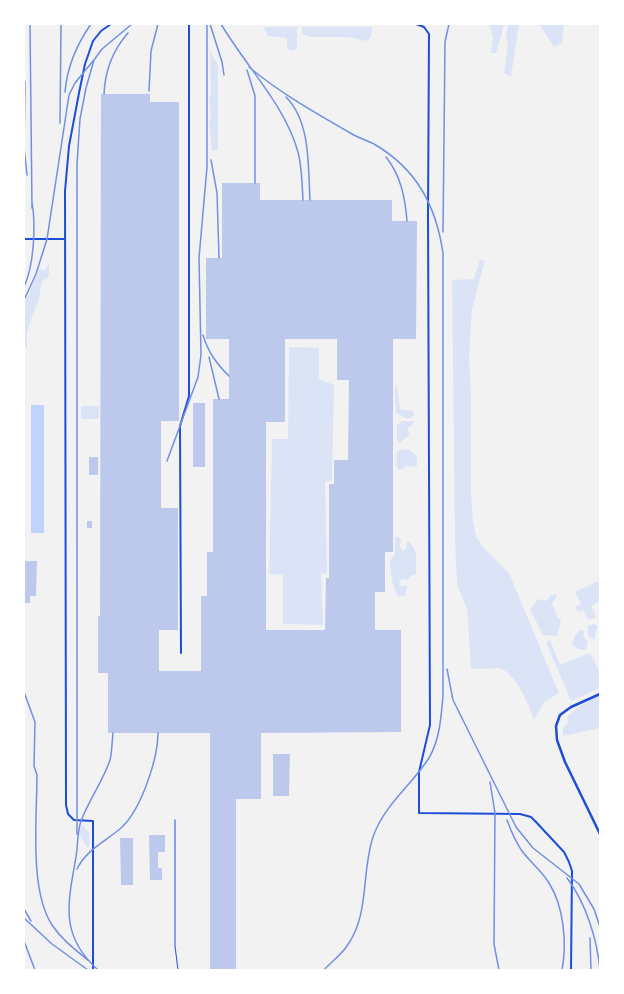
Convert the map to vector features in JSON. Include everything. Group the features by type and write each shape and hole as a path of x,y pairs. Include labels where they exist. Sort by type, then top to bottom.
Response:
{"street":[{"path":"93,970 93,821 74,820 68,814 66,789 65,191 69,146 85,64 93,41 101,31 111,24 149,24"},
{"path":"181,653 180,426 189,396 189,24"},
{"path":"416,24 424,27 429,34 428,216 430,725 419,772 419,813 520,814 531,817 536,822 564,852 572,871 571,970"},
{"path":"24,239 65,239"},
{"path":"600,694 571,707 560,714 556,726 557,740 565,762 600,834"}],"lane":[{"path":"175,820 175,946 178,970"}],"shaded area":[{"path":"489,24 504,25 496,53 491,53 493,37"},
{"path":"508,24 519,24 511,76 504,73 508,43 506,37"},
{"path":"539,24 564,24 562,43 554,47"},
{"path":"263,27 297,27 297,49 292,51 287,49 287,38 268,36"},
{"path":"302,27 372,27 372,31 371,37 366,41 348,37 311,37 302,34"},
{"path":"210,52 218,65 218,149 212,151 209,121 211,118 209,97 211,94"},
{"path":"480,260 485,260 472,309 469,358 471,393 471,494 473,521 476,536 483,547 509,573 559,693 544,702 534,720 525,698 510,675 504,670 498,668 471,668 467,608 457,585 455,541 452,280 474,279"},
{"path":"49,264 47,279 45,281 44,278 41,283 39,299 28,329 27,347 24,348 24,304 40,268 44,271"},
{"path":"289,347 319,348 319,379 334,385 332,481 325,481 327,573 321,574 323,625 283,624 283,575 269,574 272,439 288,439"},
{"path":"395,385 397,387 400,409 413,411 413,417 408,419 396,413"},
{"path":"81,406 99,406 99,419 81,419"},
{"path":"402,421 413,421 413,425 408,428 409,435 399,443 397,439 397,425"},
{"path":"409,449 417,456 417,466 410,467 406,465 403,469 398,470 396,464 397,452 400,450"},
{"path":"395,537 399,537 401,540 400,547 402,551 406,549 407,541 411,544 415,551 416,560 416,574 411,576 408,580 401,579 399,586 407,586 405,595 398,597 393,583 390,565 390,560 395,555"},
{"path":"598,581 600,585 600,605 598,602 591,606 596,617 589,620 583,610 578,612 575,607 581,604 575,592"},
{"path":"555,594 557,596 552,603 558,618 561,620 557,636 543,635 530,609 538,599 546,601 550,596"},
{"path":"594,624 598,626 595,633 595,640 588,636 588,626"},
{"path":"581,629 584,632 583,637 588,641 586,650 578,649 572,644 575,635"},
{"path":"550,640 560,665 590,653 600,673 600,688 571,701 546,642"},
{"path":"600,696 600,728 563,736 563,728 568,723 567,717 581,705"},
{"path":"82,824 89,833 90,845 87,848 79,833"}],"water":[{"path":"31,405 44,405 44,533 31,533"}],"building":[{"path":"101,94 150,94 150,102 179,102 179,421 161,421 161,508 178,508 178,630 159,630 159,671 201,671 201,596 207,596 207,552 213,552 213,399 229,399 229,339 206,339 206,258 222,258 222,183 260,183 260,200 392,200 392,221 417,221 416,339 393,339 393,552 385,552 385,592 375,592 375,630 401,630 401,732 261,733 261,799 236,799 236,970 210,970 210,733 108,733 108,673 98,673 98,616 100,616","holes":["285,339 337,339 337,380 349,380 348,460 334,460 334,484 329,484 329,578 326,578 325,630 266,630 266,422 285,422"]},
{"path":"193,403 205,403 205,467 193,467"},
{"path":"89,457 98,457 98,475 89,475"},
{"path":"87,521 92,521 92,528 87,528"},
{"path":"24,561 37,561 36,596 30,596 30,603 24,603"},
{"path":"273,754 290,754 289,796 273,796"},
{"path":"149,835 165,835 165,852 158,852 158,868 162,868 162,880 150,880"},
{"path":"120,838 133,838 133,885 121,885"}],"railway":[{"path":"30,24 32,208"},
{"path":"60,123 61,24"},
{"path":"65,92 70,65 81,40 91,24"},
{"path":"77,834 77,164 80,119 86,88 94,60 102,49 132,24"},
{"path":"149,91 151,51 158,24"},
{"path":"167,461 198,377 201,355 199,258 207,167 207,24"},
{"path":"210,24 222,62 224,75"},
{"path":"221,24 264,86 284,118 292,135 298,152 302,176 303,200"},
{"path":"443,232 445,42 449,24"},
{"path":"104,94 110,61 122,40 128,33"},
{"path":"24,300 36,274 47,239 69,95 75,83 93,61"},
{"path":"249,67 273,86 299,103 352,134 374,144 402,165 413,177 429,204 440,236 443,253 442,712 433,751 422,768 384,815 373,837 369,851 362,907 354,934 345,949 324,970"},
{"path":"247,70 255,96 255,183"},
{"path":"24,148 25,82"},
{"path":"286,97 294,107 304,132 307,146 310,200"},
{"path":"24,147 27,175"},
{"path":"386,157 399,179 405,204 407,221"},
{"path":"211,160 217,193 219,258"},
{"path":"24,287 32,257 34,234 32,202"},
{"path":"203,335 207,347 213,357 229,376"},
{"path":"209,357 219,399"},
{"path":"447,669 453,700 516,827 533,848 579,884 594,909 600,927"},
{"path":"24,692 35,722 34,766 37,775 36,852 40,893 45,910 52,925 74,949 89,961"},
{"path":"98,970 77,944 69,918 69,904 81,821 110,760 113,733"},
{"path":"77,869 91,851 121,828 135,809 152,770 158,733"},
{"path":"490,782 495,813 494,944 499,970"},
{"path":"507,820 513,836 525,855 549,883 558,903 564,937 562,970"},
{"path":"567,878 580,899 590,922 600,970"},
{"path":"24,909 31,921"},
{"path":"24,918 52,944 88,970"},
{"path":"590,938 591,970"},
{"path":"24,941 35,970"}]}
